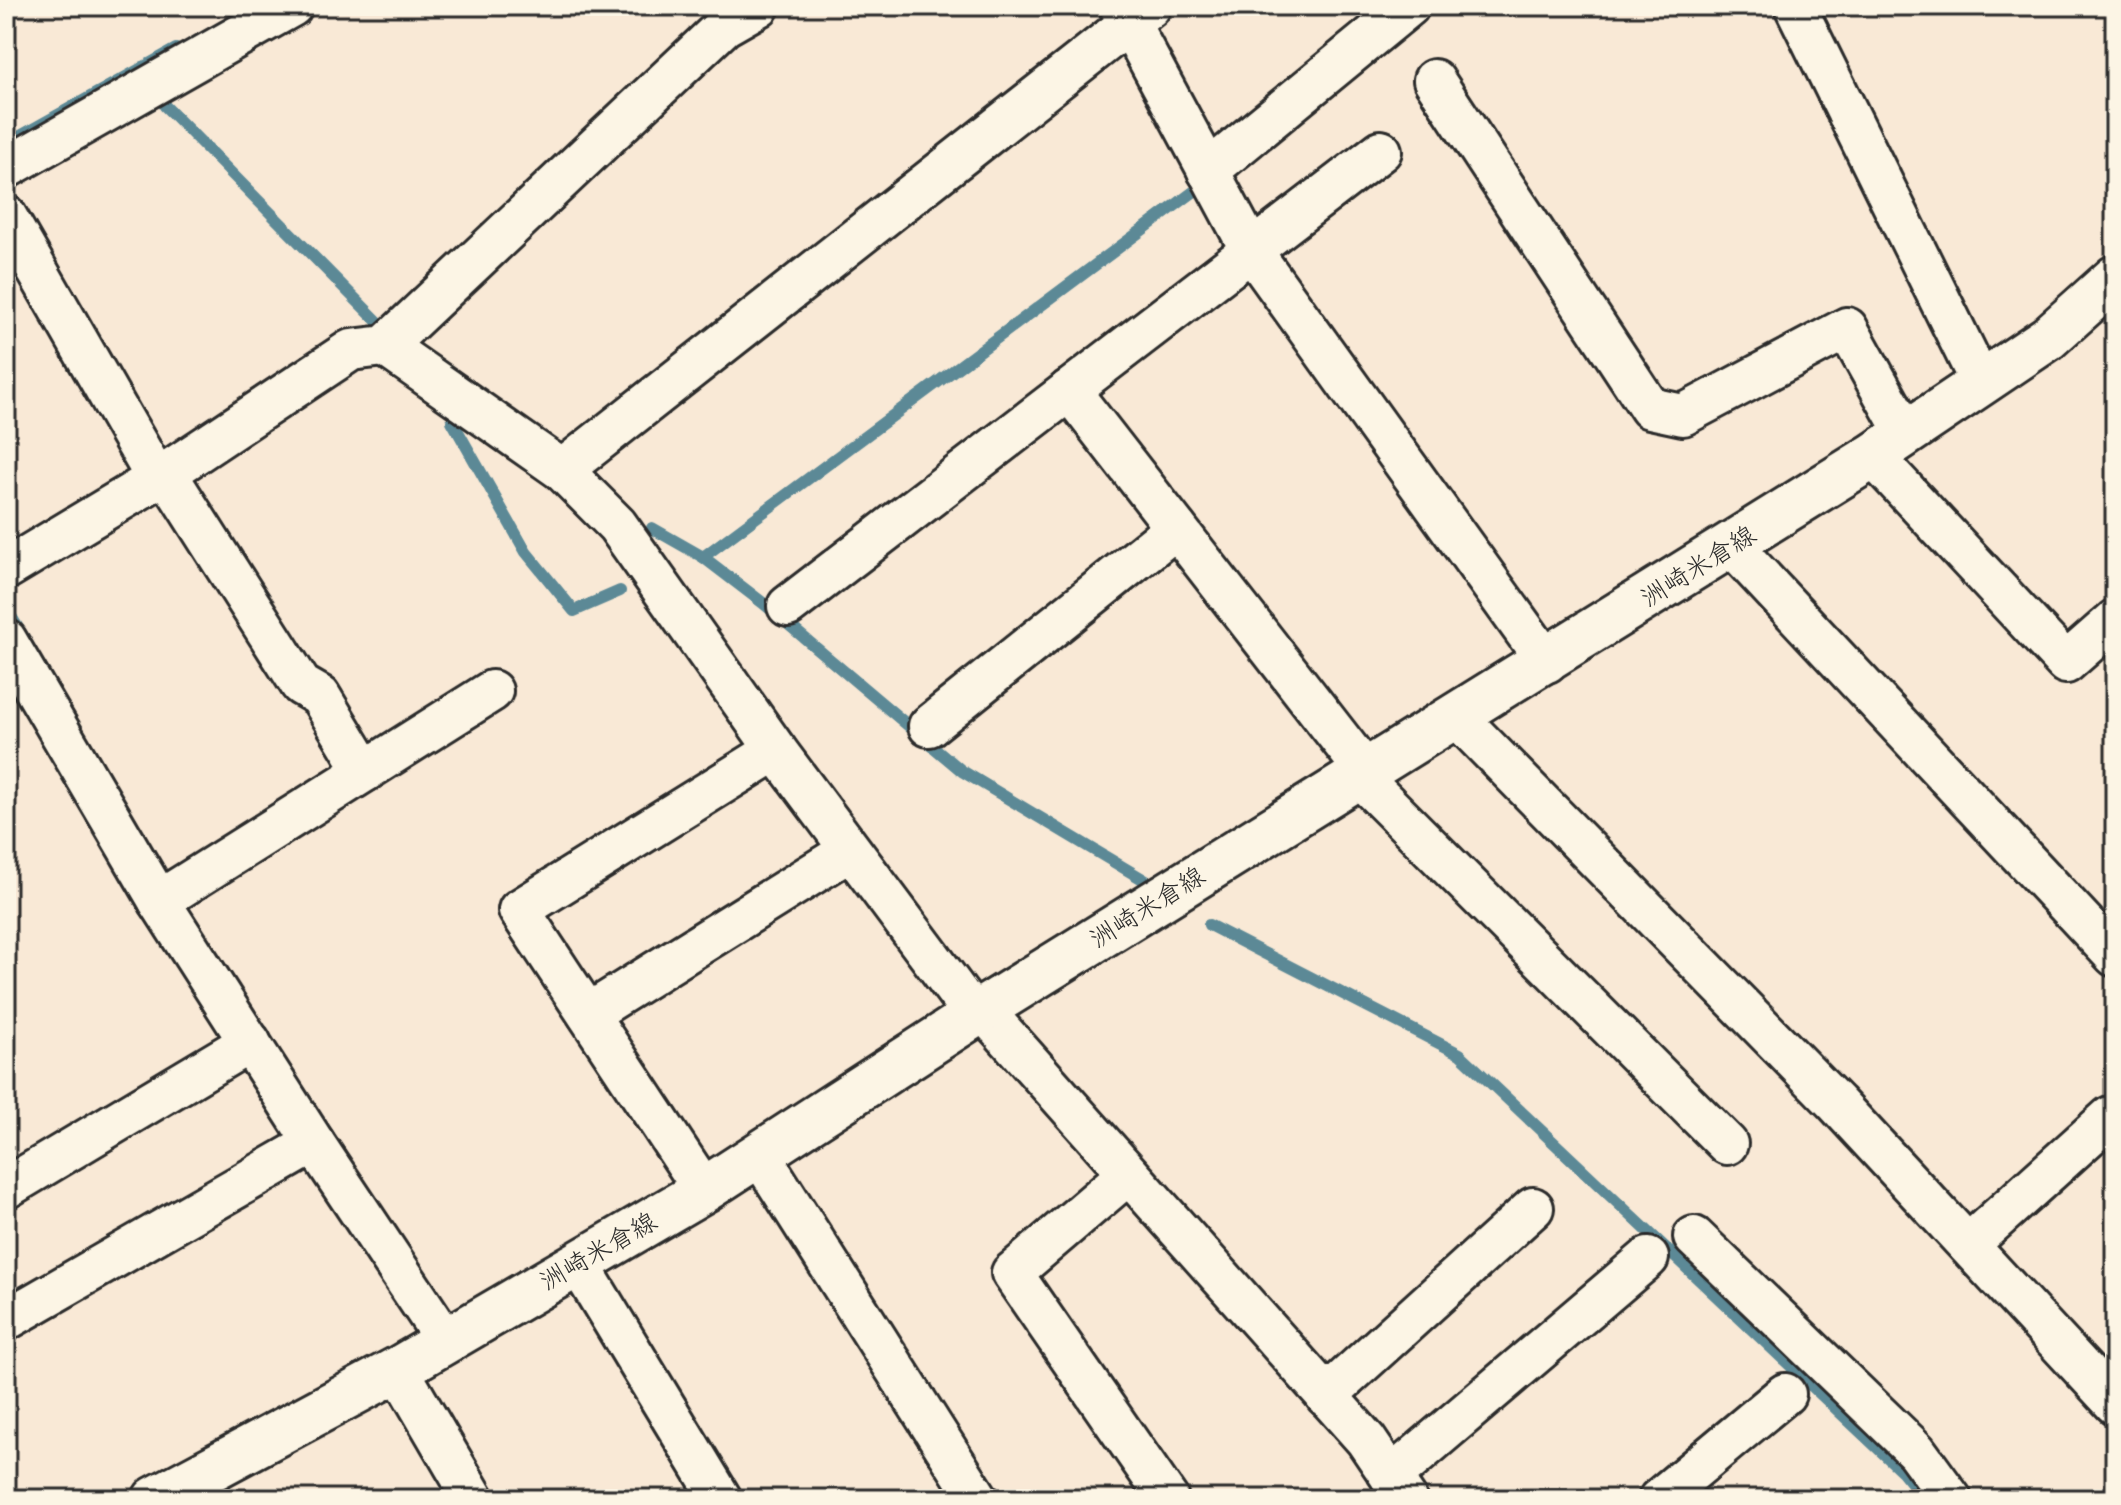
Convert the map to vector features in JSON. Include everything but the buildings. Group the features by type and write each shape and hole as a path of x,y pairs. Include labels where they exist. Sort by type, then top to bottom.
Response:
{"main road":[{"name":"洲崎米倉線","path":"155,1499 398,1369 704,1190 978,1012 1547,662 1890,445 2048,338 2115,278"}],"street":[{"path":"6,168 292,6"},
{"path":"6,569 168,481 351,350 385,346 724,26 759,6"},
{"path":"1208,171 1409,6"},
{"path":"1795,6 1981,383"},
{"path":"562,470 1133,12 1208,171 1251,250 1547,662"},
{"path":"1434,80 1650,408 1683,415 1847,328 1890,445 2066,663 2115,620"},
{"path":"788,606 1381,151"},
{"path":"6,216 168,481 301,685 320,696 365,771"},
{"path":"385,346 562,470 617,525 849,851 978,1012 1366,1440 1398,1488 1648,1258"},
{"path":"1069,390 1362,774 1727,1144"},
{"path":"929,726 1176,528"},
{"path":"1731,545 2115,956"},
{"path":"6,640 170,894 250,1042 446,1341"},
{"path":"170,894 492,691"},
{"path":"1456,716 1836,1103 2115,1404"},
{"path":"704,1190 519,910 776,750"},
{"path":"588,1014 849,851"},
{"path":"6,1188 250,1042"},
{"path":"1968,1245 2110,1117 2115,1123"},
{"path":"6,1320 314,1143"},
{"path":"759,1154 978,1499"},
{"path":"1128,1174 1012,1273 1168,1499"},
{"path":"1326,1396 1533,1208"},
{"path":"1694,1237 1916,1451 1951,1499"},
{"path":"578,1263 721,1499"},
{"path":"398,1369 474,1499"},
{"path":"1659,1499 1785,1394"}],"waterway":[{"path":"6,139 8,143 176,49"},
{"path":"143,67 165,106 384,328"},
{"path":"1156,887 962,771 763,603 703,557 1200,187"},
{"path":"452,421 526,552 574,611 620,591"},
{"path":"652,528 703,557"},
{"path":"6,608 23,636"},
{"path":"1209,925 1460,1054 1903,1472 1925,1499"}]}
